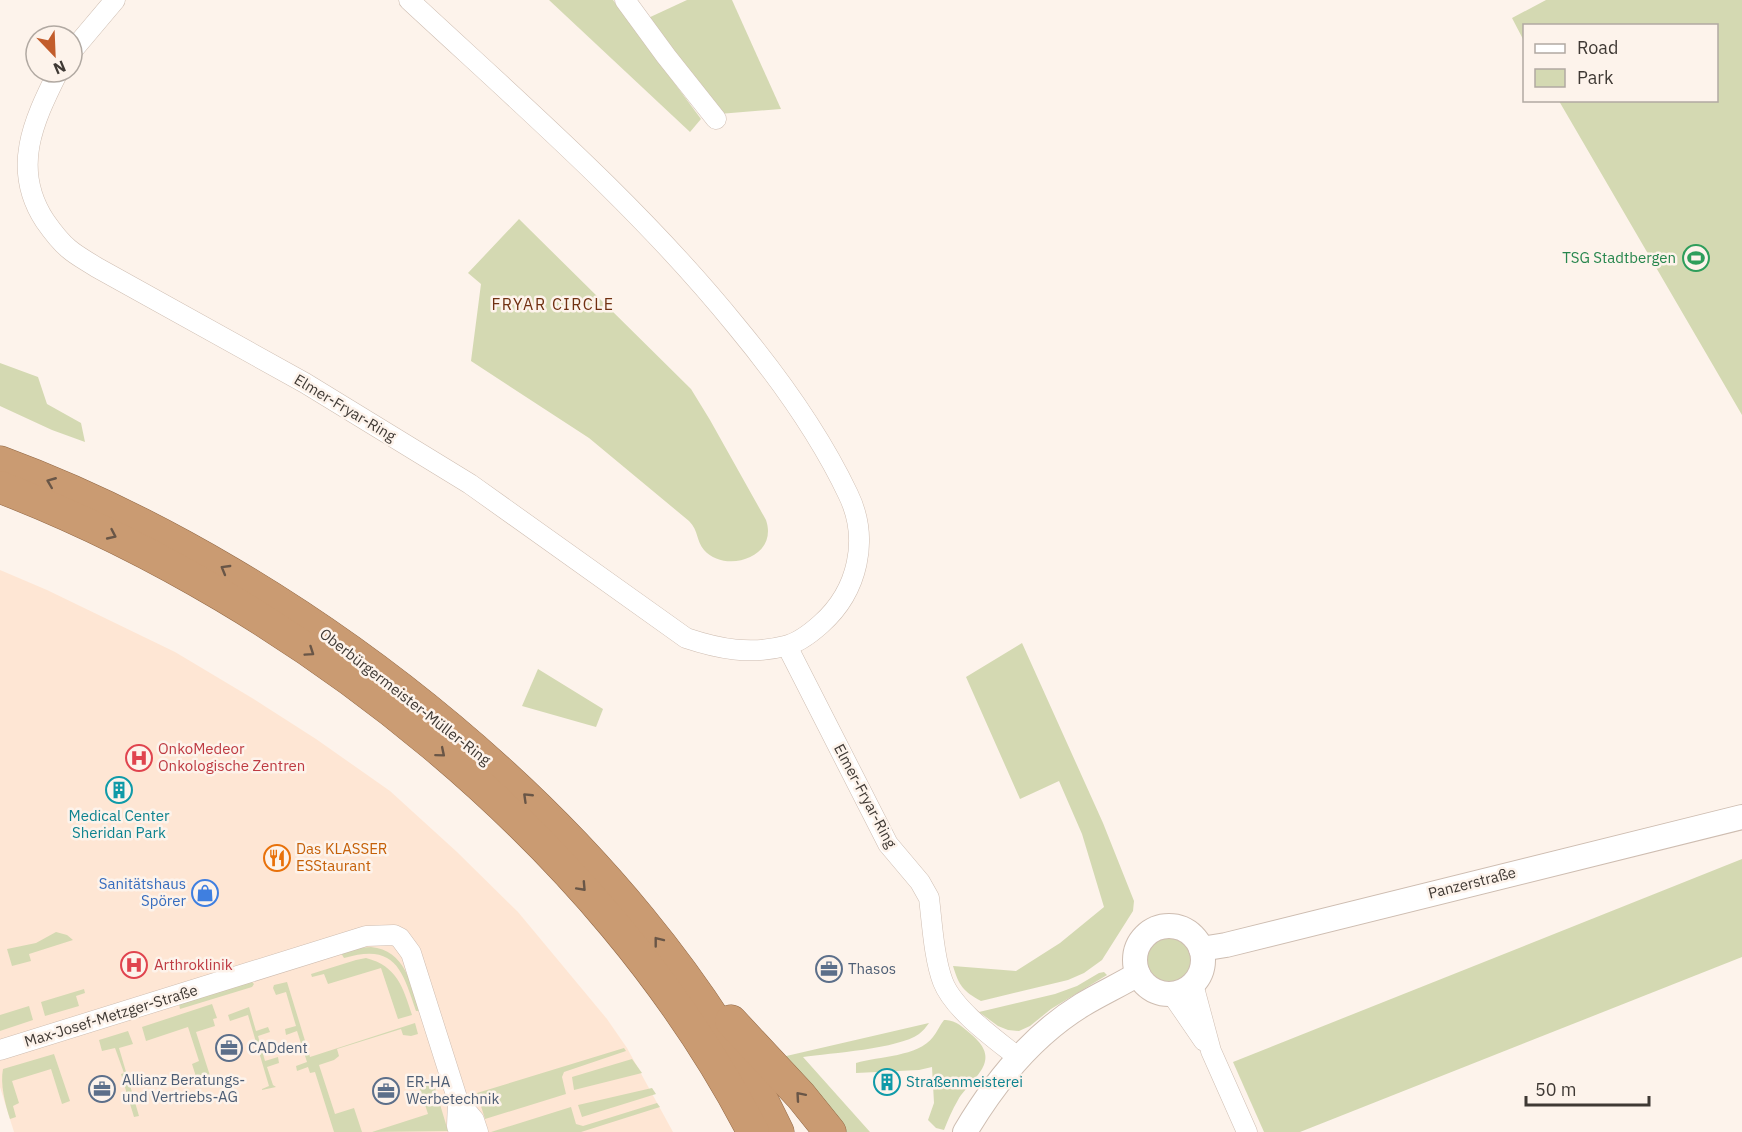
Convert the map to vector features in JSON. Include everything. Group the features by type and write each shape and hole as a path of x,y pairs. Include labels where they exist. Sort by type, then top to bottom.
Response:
{"highway":[{"name":"Oberbürgermeister-Müller-Ring","path":"0,462 80,494 195,553 274,600 380,674 483,758 554,824 636,914 693,988 741,1030 739,1059 753,1132"},
{"name":"Oberbürgermeister-Müller-Ring","path":"0,487 69,515 125,542 219,593 313,654 396,715 508,812 585,890 645,962 674,1002 739,1059 778,1132"},
{"path":"739,1059 830,1132"}],"street":[{"path":"84,37 115,0"},
{"name":"Elmer-Fryar-Ring","path":"52,84 31,134 26,168 36,207 54,234 68,249 96,267 304,383 470,484 686,638 723,649 750,651 786,646 811,633 832,614 851,584 859,554 856,513 849,495 815,432 777,376 689,269 623,200 409,0"},
{"path":"625,0 716,119"},
{"name":"Elmer-Fryar-Ring","path":"786,646 888,844 926,888 940,973 947,990 986,1031 1019,1058"},
{"name":"Panzerstraße","path":"1201,949 1226,945 1742,817"},
{"path":"1178,927 1196,939 1201,949 1202,967 1182,989 1161,992 1152,988 1138,974 1136,952 1148,934 1157,928 1178,927"},
{"name":"Max-Josef-Metzger-Straße","path":"0,1050 366,936 394,934 400,938 411,953 458,1101 457,1126 459,1132"},
{"path":"965,1132 981,1104 1019,1058 1051,1028 1081,1005 1138,974"},
{"path":"1182,989 1247,1132"},
{"name":"Max-Josef-Metzger-Straße","path":"458,1101 474,1120 478,1132"}],"shaded area":[{"path":"0,570 47,590 175,652 316,739 390,791 518,912 607,1019 627,1048 673,1132 14,1132 0,1087"}],"green space":[{"path":"549,0 613,0 701,119 690,132"},
{"path":"687,0 732,0 781,109 719,114 646,19"},
{"name":"TSG Stadtbergen","path":"1546,0 1742,0 1742,415 1560,102 1718,102 1718,24 1523,24 1523,39 1512,18"},
{"path":"519,219 691,389 766,520 768,533 765,544 758,553 736,561 724,561 713,557 701,547 689,521 589,438 471,361 481,284 468,273"},
{"path":"0,363 38,377 47,404 81,423 85,442 52,430 0,406"},
{"path":"1022,643 1103,823 1134,901 1133,911 1102,960 1084,973 1068,980 981,1001 962,987 953,966 1016,971 1060,943 1104,907 1082,834 1059,781 1020,799 966,677"},
{"path":"538,669 603,709 596,727 522,706"},
{"path":"1742,859 1742,957 1300,1132 1264,1132 1233,1062"},
{"path":"56,932 67,935 73,940 29,954 31,961 12,966 7,949 36,943"},
{"path":"1164,937 1174,937 1189,947 1193,961 1192,970 1183,981 1174,985 1164,985 1149,975 1145,966 1145,956 1155,941"},
{"path":"371,947 392,954 399,961 410,980 420,1011 416,1011 401,972 386,957 361,954 344,958 341,953"},
{"path":"366,958 385,966 392,972 402,987 412,1015 398,1019 381,968 328,984 324,974 312,977 311,974"},
{"path":"1104,972 1107,975 1019,1031 998,1026 979,1012 1055,994"},
{"path":"251,981 254,984 252,987 180,1009 179,1004"},
{"path":"287,982 310,1057 415,1023 418,1034 403,1035 401,1029 337,1049 339,1056 319,1065 335,1114 354,1108 362,1132 334,1132 315,1072 310,1073 308,1067 297,1071 296,1066 307,1062 297,1031 286,1035 285,1029 296,1026 286,992 276,995 273,988 274,985"},
{"path":"84,989 85,993 76,996 79,1006 45,1016 41,1002"},
{"path":"212,1004 217,1018 213,1019 215,1026 196,1032 212,1082 199,1086 192,1064 199,1061 188,1027 146,1041 142,1027"},
{"path":"29,1006 33,1020 0,1031 0,1015"},
{"path":"249,1007 256,1031 268,1027 270,1032 258,1036 265,1061 278,1057 279,1063 267,1067 273,1085 276,1087 262,1090 269,1086 248,1015 230,1021 228,1015"},
{"path":"944,1020 956,1022 972,1035 985,1053 985,1061 982,1069 958,1100 944,1130 936,1128 928,1120 934,1103 932,1067 919,1070 856,1073 856,1063 918,1049 933,1037"},
{"path":"929,1023 919,1034 896,1043 864,1050 803,1057 870,1132 843,1132 782,1057"},
{"path":"128,1031 133,1044 119,1048 139,1116 134,1117 121,1074 124,1073 115,1048 102,1051 99,1040"},
{"path":"624,1048 626,1051 564,1072 562,1077 566,1094 485,1119 477,1093"},
{"path":"54,1054 70,1101 62,1104 51,1069 12,1081 19,1103 13,1106 16,1117 10,1119 3,1087 3,1069"},
{"path":"632,1059 642,1073 574,1090 572,1077"},
{"path":"433,1081 448,1131 372,1132 428,1114 419,1086"},
{"path":"652,1088 656,1094 582,1117 578,1105"},
{"path":"657,1103 660,1107 581,1132 491,1132 571,1107 576,1124 583,1126"}],"place":[{"name":"TSG Stadtbergen","path":"1696,258"},
{"name":"OnkoMedeor Onkologische Zentren","path":"139,758"},
{"name":"Medical Center Sheridan Park","path":"119,790"},
{"name":"Das KLASSER ESStaurant","path":"277,858"},
{"name":"Sanitätshaus Spörer","path":"205,893"},
{"name":"Arthroklinik","path":"134,965"},
{"name":"Thasos","path":"829,969"},
{"name":"CADdent","path":"229,1048"},
{"name":"Straßenmeisterei","path":"887,1082"},
{"name":"Allianz Beratungs- und Vertriebs-AG","path":"102,1089"},
{"name":"ER-HA Werbetechnik","path":"386,1091"}],"district":[{"name":"FRYAR CIRCLE","path":"553,304"}]}
